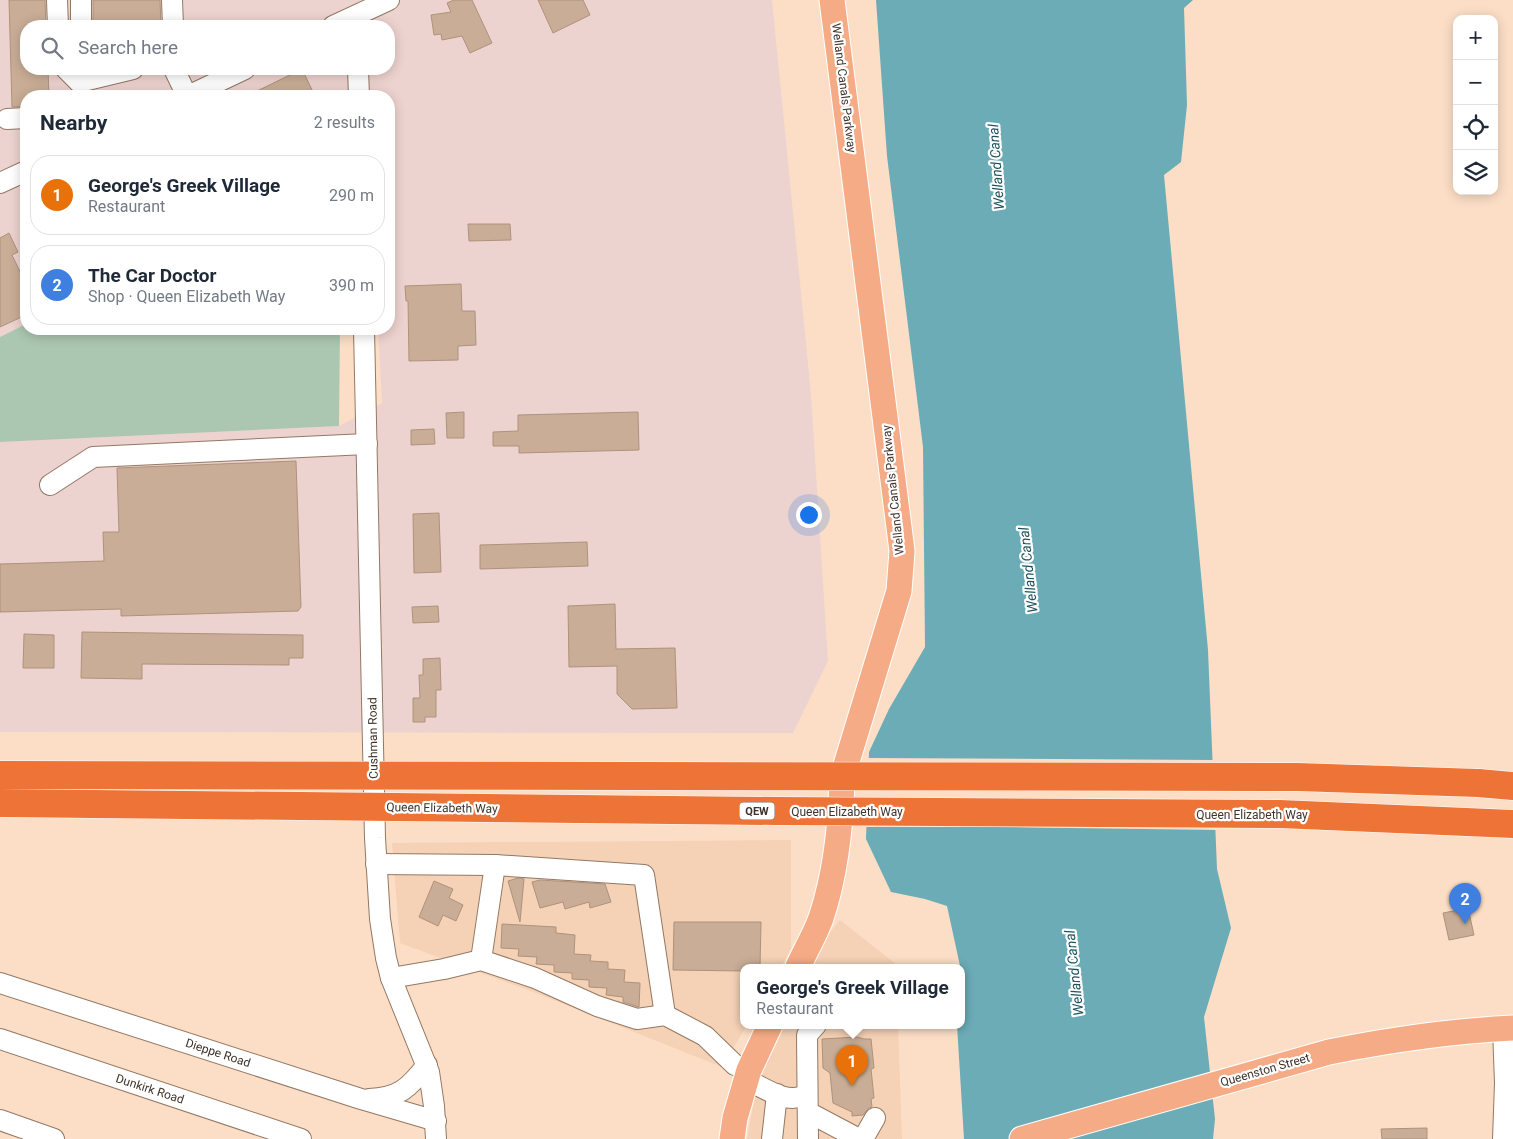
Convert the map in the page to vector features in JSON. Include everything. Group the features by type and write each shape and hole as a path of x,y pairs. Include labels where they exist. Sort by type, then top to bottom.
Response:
{"highway":[{"path":"0,775 1297,777 1478,783 1513,786"},
{"name":"Queen Elizabeth Way","path":"0,803 1280,814 1513,824"}],"main road":[{"name":"Welland Canals Parkway","path":"799,964 821,919 836,858 842,778 899,591 902,552 832,0"},
{"path":"732,1139 736,1118 769,1029"},
{"name":"Queenston Street","path":"1022,1139 1329,1052 1375,1042 1508,1029"}],"street":[{"path":"57,0 58,20"},
{"path":"80,0 80,20"},
{"path":"172,0 173,20"},
{"path":"345,20 389,0"},
{"path":"76,79 99,75"},
{"path":"177,75 184,90"},
{"path":"200,90 232,75"},
{"path":"358,75 359,90"},
{"path":"0,183 20,174"},
{"name":"Cushman Road","path":"364,335 376,864 383,939 391,978 427,1065 433,1094 436,1130"},
{"path":"50,485 93,457 367,444"},
{"path":"376,864 495,865 644,875 665,1015"},
{"path":"481,960 495,865"},
{"path":"391,978 444,969 481,960 535,978 596,1006 637,1019 665,1015 705,1036 764,1090 806,1102 859,1139"},
{"name":"Dieppe Road","path":"0,983 361,1100 436,1130"},
{"path":"808,1139 806,1102 808,1035 813,1029"},
{"path":"1503,1139 1508,1029"},
{"name":"Dunkirk Road","path":"0,1039 301,1139"},
{"path":"361,1100 379,1099 397,1094 414,1081 427,1065"},
{"path":"751,1078 798,1088 806,1102"},
{"path":"772,1139 777,1094"},
{"path":"863,1139 875,1118"},
{"path":"0,1120 54,1139"}],"shaded area":[{"path":"0,0 772,0 811,394 828,661 793,733 0,732 0,442 339,426 382,403 378,335 395,335 395,90 20,90 20,327 0,337"},
{"path":"791,840 791,949 783,964 740,964 740,1029 745,1029 722,1067 536,993 400,943 392,843"},
{"path":"840,920 896,964 812,964 824,940"},
{"path":"782,1029 898,1029 902,1139 747,1139 757,1084"}],"green space":[{"path":"20,327 20,335 340,335 339,426 0,442 0,337"}],"water":[{"name":"Welland Canal","path":"876,0 1193,0 1184,8 1187,105 1181,162 1164,175 1208,650 1217,869 1231,928 1204,1017 1215,1119 1213,1139 964,1139 957,1029 965,1029 965,964 960,964 947,906 891,892 866,839 869,752 889,709 925,647 923,447 887,156"}],"pier":[{"path":"866,758 1215,760 1218,830 864,827"}],"building":[{"path":"9,0 45,0 46,20 20,20 20,75 48,75 49,90 20,90 20,106 12,107"},
{"path":"93,0 160,0 161,20 93,20"},
{"path":"454,0 472,0 492,43 470,53 462,36 442,40 441,34 434,35 431,15 451,12 447,3"},
{"path":"538,0 583,0 590,15 553,33"},
{"path":"290,75 305,75 312,90 259,90"},
{"path":"468,224 510,224 511,240 469,241"},
{"path":"9,233 18,252 12,255 20,272 20,318 0,327 0,238"},
{"path":"461,284 462,311 475,311 476,345 458,346 458,360 409,361 408,301 406,301 405,286"},
{"path":"464,412 464,438 447,438 446,413"},
{"path":"638,412 639,450 519,453 519,446 493,446 493,432 518,431 518,415"},
{"path":"434,429 435,444 411,445 411,430"},
{"path":"296,461 301,607 298,611 121,616 121,609 0,612 0,564 104,561 103,532 119,532 117,468"},
{"path":"439,513 441,572 414,573 413,514"},
{"path":"587,542 588,566 480,569 480,545"},
{"path":"615,604 616,649 675,648 677,708 632,709 617,694 617,666 569,667 568,606"},
{"path":"438,606 439,622 413,623 412,607"},
{"path":"82,632 303,635 303,658 289,658 289,665 142,664 142,679 81,678"},
{"path":"24,634 54,635 54,668 23,668"},
{"path":"440,658 441,690 436,690 436,717 425,717 425,722 413,722 413,698 420,698 419,675 423,675 423,659"},
{"path":"518,878 524,879 520,922 508,881"},
{"path":"540,880 605,884 611,902 590,908 589,902 565,909 563,902 540,908 532,882"},
{"path":"434,881 453,889 449,898 463,905 456,921 443,915 438,926 419,917"},
{"path":"1468,908 1474,935 1449,940 1443,913"},
{"path":"674,922 761,922 760,964 740,964 740,971 673,970"},
{"path":"502,924 556,927 556,933 575,935 574,954 591,955 590,961 608,962 608,969 625,970 624,982 640,983 639,1007 623,1002 623,997 606,995 607,988 589,987 589,980 572,979 572,973 554,972 554,965 536,964 537,957 518,956 519,949 501,948"},
{"path":"857,1037 871,1039 874,1068 871,1069 874,1098 871,1099 872,1107 863,1115 852,1116 852,1112 833,1103 830,1073 823,1068 822,1039"},
{"path":"1427,1128 1427,1139 1382,1139 1381,1129"}],"place":[{"name":"The Car Doctor","path":"1465,924"},
{"name":"George's Greek Village","path":"852,1086"}]}
